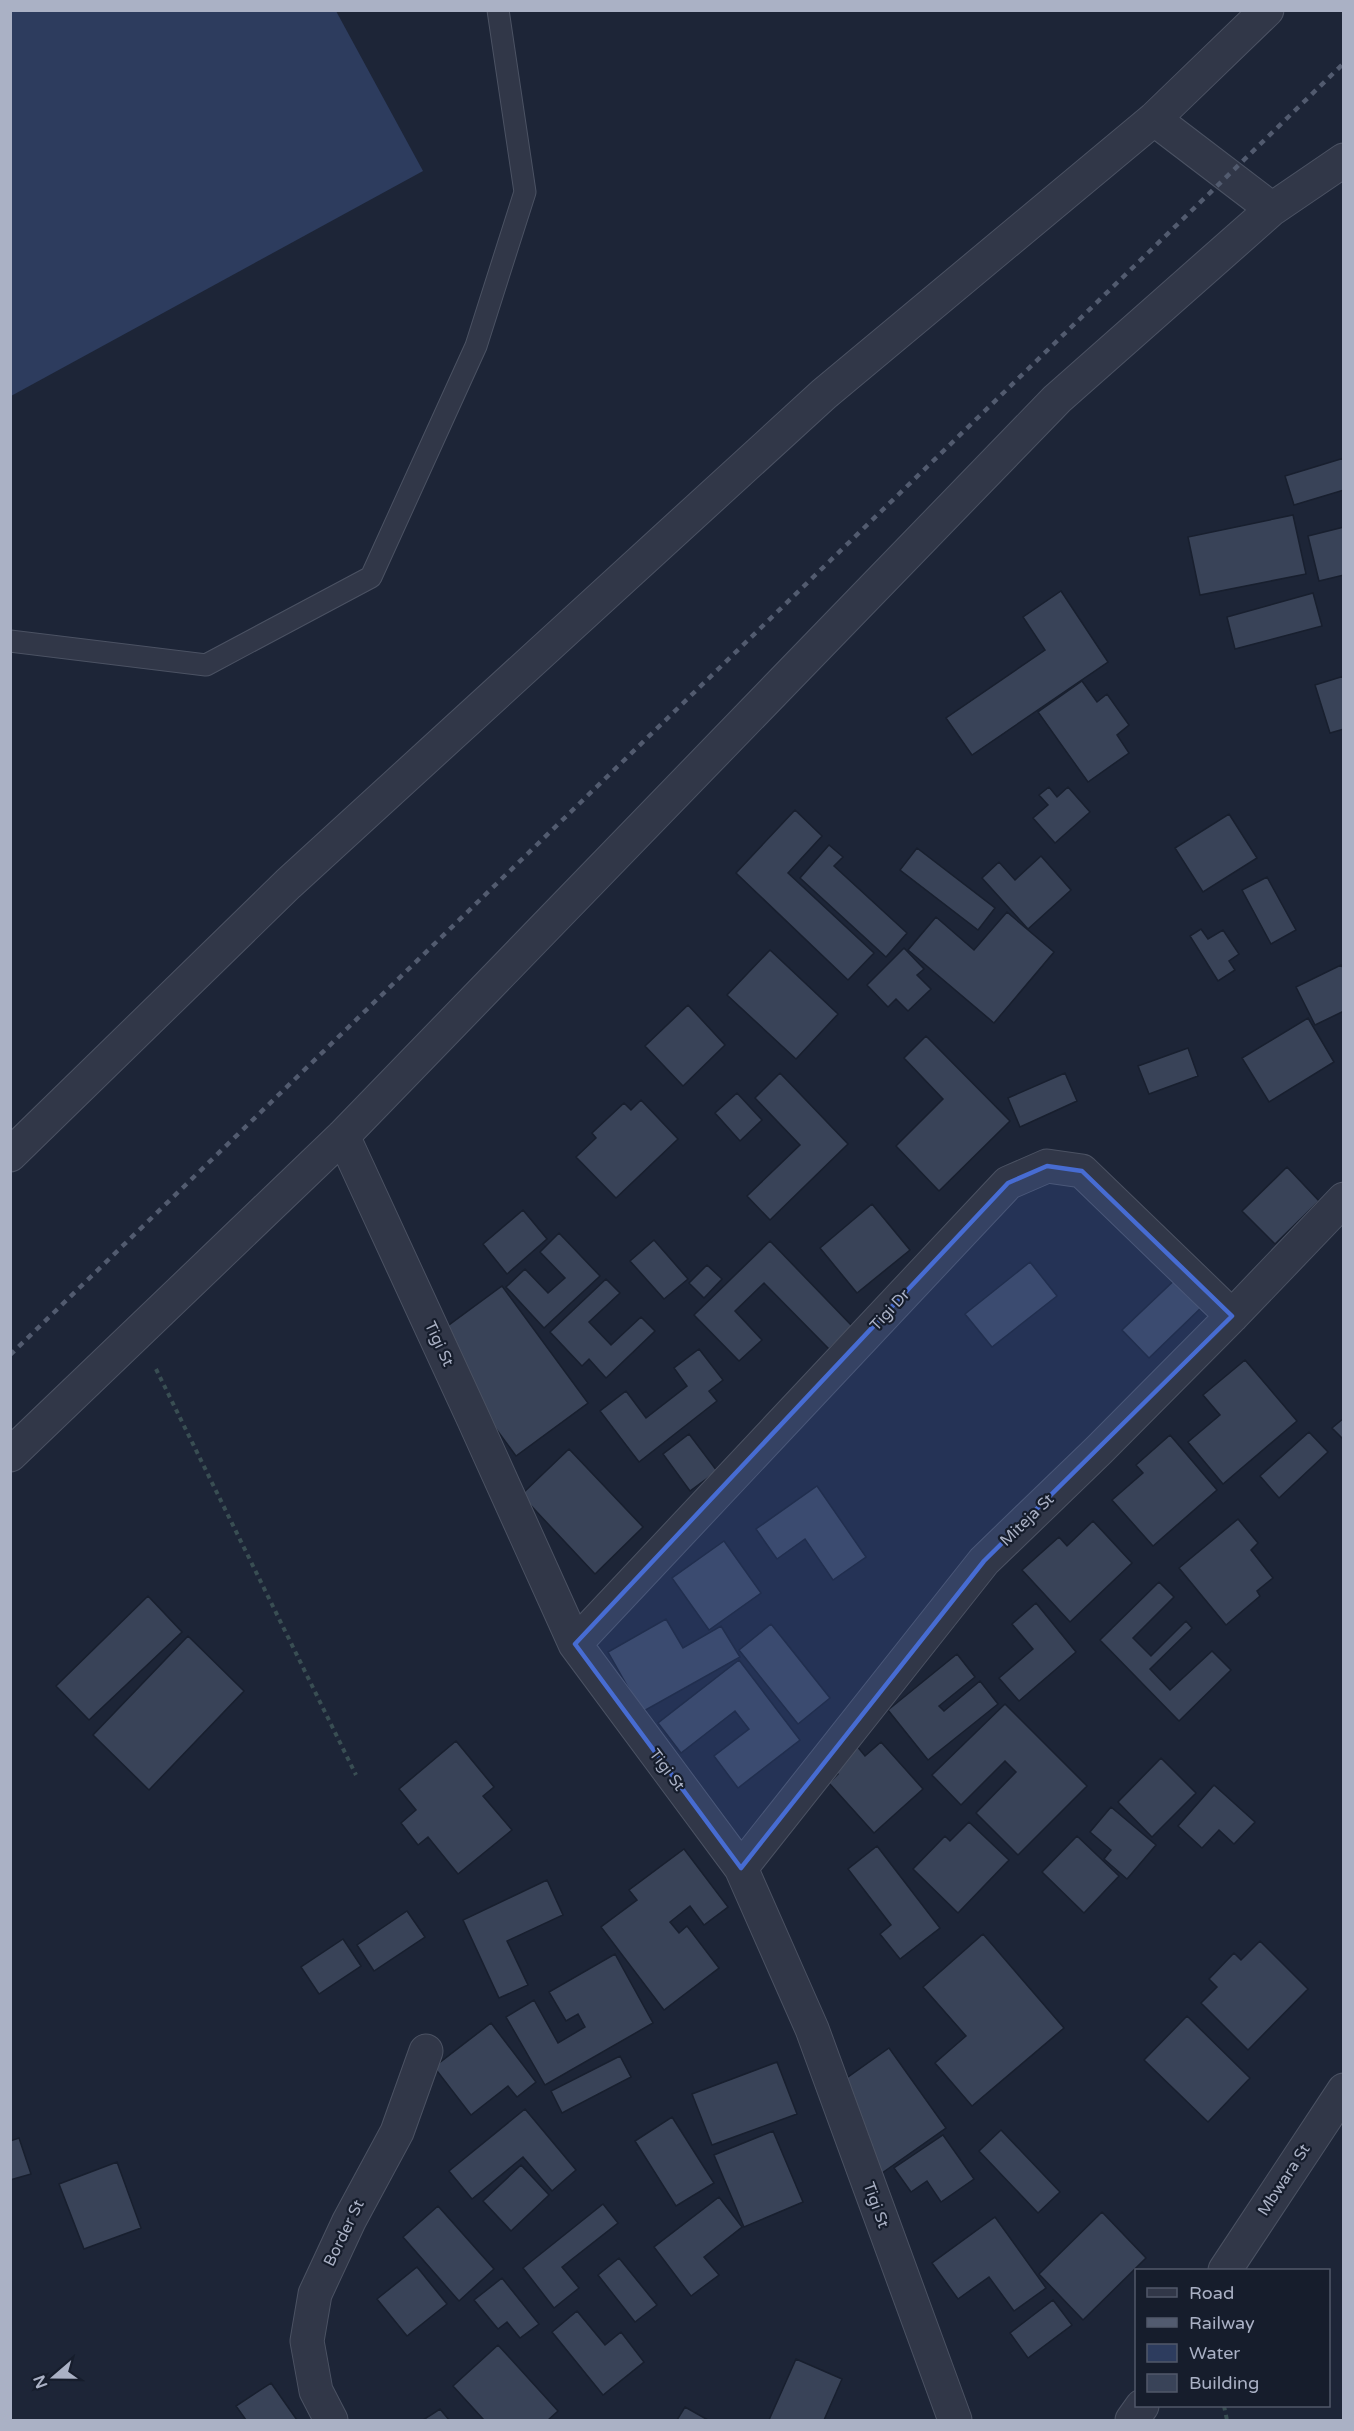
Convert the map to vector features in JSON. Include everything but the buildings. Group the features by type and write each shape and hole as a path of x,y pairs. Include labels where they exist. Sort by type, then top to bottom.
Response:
{"street":[{"path":"10,1155 288,884 824,394 1154,119 1267,10"},
{"path":"1154,119 1272,209"},
{"path":"10,1455 343,1136 1057,399 1272,209 1344,160"},
{"name":"Tigi St","path":"343,1136 575,1644 741,1868 812,2029 956,2421"},
{"name":"Tigi Dr","path":"575,1644 1008,1183 1047,1166 1082,1171 1232,1316"},
{"name":"Miteja St","path":"741,1868 984,1562 1232,1316 1344,1199"},
{"name":"Border St","path":"331,2421 316,2391 307,2341 315,2294 396,2132 426,2051"},
{"name":"Mbwara St","path":"1226,2269 1344,2090"},
{"path":"1132,2421 1141,2407"}],"lane":[{"path":"10,641 206,665 371,577 476,346 525,192 498,10"}],"path":[{"path":"138,1333 356,1775"}],"highlighted area":[{"path":"1047,1166 1082,1171 1232,1316 984,1561 741,1868 575,1644 1008,1183"}],"water":[{"path":"11,10 336,11 423,171 11,396"}],"railway":[{"path":"10,1355 1344,63"}]}
